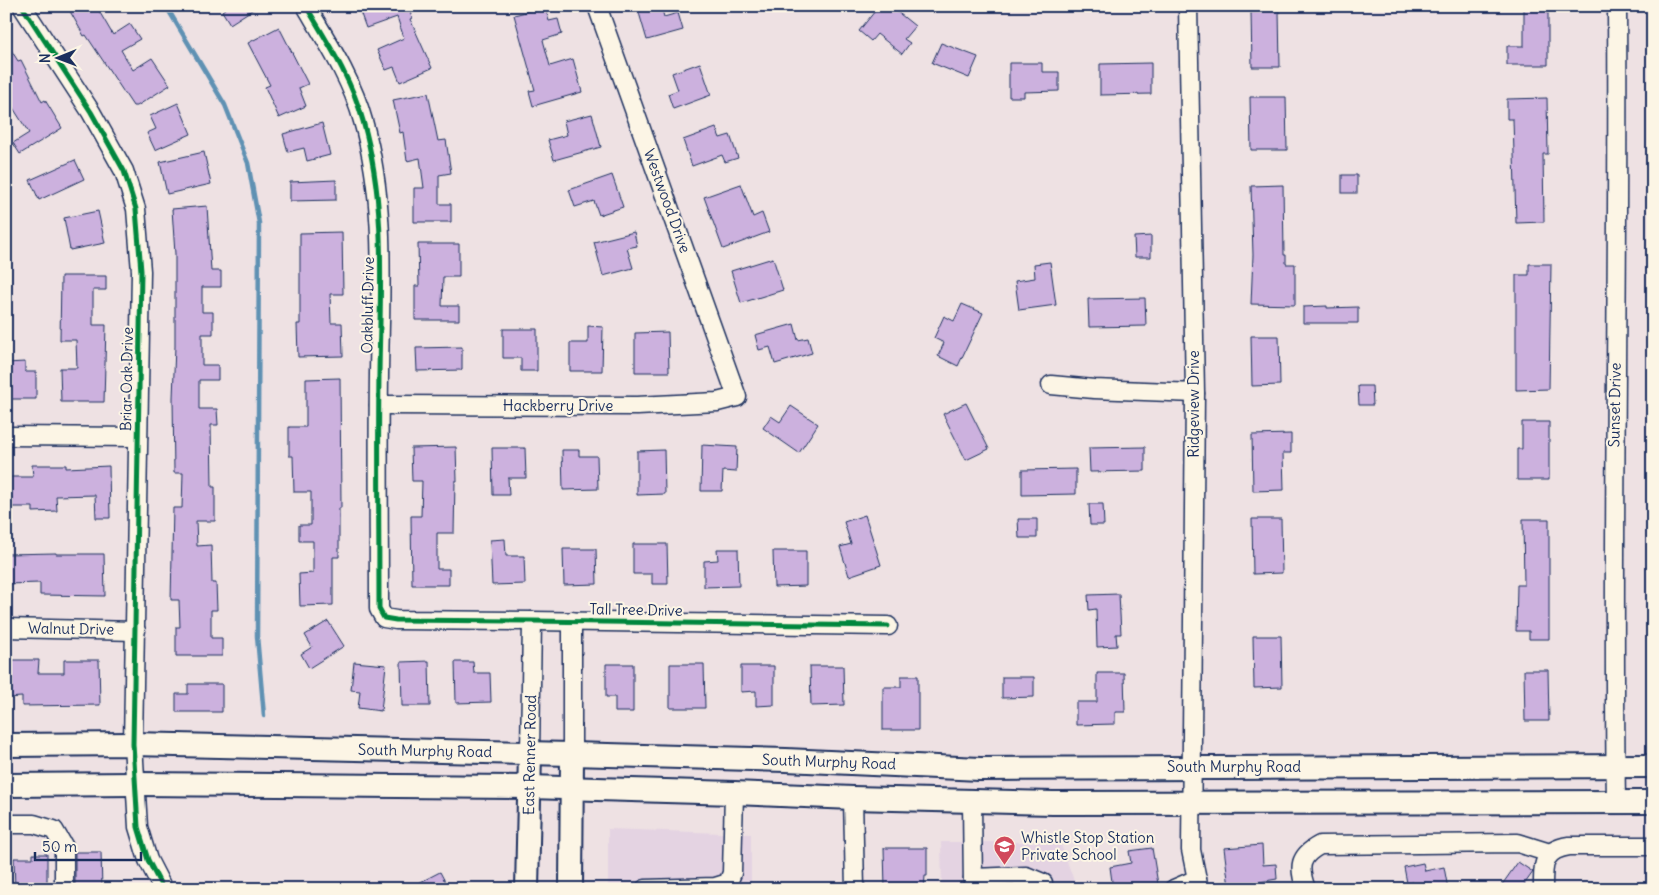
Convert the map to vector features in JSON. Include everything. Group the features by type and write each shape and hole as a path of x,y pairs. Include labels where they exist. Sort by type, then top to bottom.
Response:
{"main road":[{"name":"South Murphy Road","path":"6,744 133,744 572,754 786,760 980,769 1653,766"},
{"name":"East Renner Road","path":"527,889 530,753"},
{"path":"571,889 572,754"},
{"path":"6,785 529,787 972,802 1653,802"}],"street":[{"name":"Briar Oak Drive","path":"22,6 91,112 124,171 136,209 141,271 133,744 138,827 148,860 163,889"},
{"name":"Oakbluff Drive","path":"306,6 341,66 363,120 374,166 380,210 379,609 384,618"},
{"name":"Westwood Drive","path":"597,6 737,397"},
{"name":"Ridgeview Drive","path":"1188,6 1195,392 1191,850 1198,884"},
{"name":"Sunset Drive","path":"1616,803 1614,493 1618,162 1617,6"},
{"path":"1051,385 1094,389 1195,392"},
{"name":"Hackberry Drive","path":"379,405 637,406 717,402 737,397"},
{"path":"6,436 138,437"},
{"name":"Tall Tree Drive","path":"384,618 396,620 888,626"},
{"name":"East Renner Road","path":"530,753 532,621"},
{"path":"572,621 572,754"},
{"name":"Walnut Drive","path":"6,628 136,630"},
{"path":"645,889 715,887 728,883 732,873 734,793"},
{"path":"853,798 855,889"},
{"path":"972,802 973,883 1026,876 1043,883 1044,889"},
{"path":"6,824 34,824 54,830 64,847 64,889"},
{"path":"1306,889 1302,878 1302,862 1308,851 1320,844 1518,843 1550,853"},
{"path":"1543,889 1544,862 1550,853 1559,848 1570,846 1653,846"},
{"path":"1174,889 1198,884"}],"shaded area":[{"path":"608,829 751,834 751,889 608,889"},
{"name":"Whistle Stop Station Private School","path":"941,842 1060,842 1077,889 942,889"}],"building":[{"path":"67,6 96,6 113,35 130,24 140,39 121,50 133,70 152,58 170,85 137,106 133,106 86,35 84,36"},
{"path":"229,6 258,6 230,24 222,11"},
{"path":"358,6 422,6 410,12 412,18 410,19 432,68 400,82 394,67 386,70 377,50 404,38 397,17 366,28"},
{"path":"637,6 661,6 664,17 678,13 683,30 647,40"},
{"path":"879,6 890,6 915,26 904,39 910,43 902,54 877,34 871,41 859,31"},
{"path":"1524,6 1548,6 1548,65 1507,65 1507,46 1524,46"},
{"path":"545,7 549,21 558,19 562,34 543,40 550,66 573,59 582,92 533,106 529,91 535,90 514,15"},
{"path":"1279,11 1280,67 1252,67 1251,12"},
{"path":"279,27 308,84 299,88 306,106 279,118 265,87 270,85 248,43"},
{"path":"6,42 18,61 21,60 42,102 45,100 62,128 20,154 13,143 29,133 10,103 6,105"},
{"path":"941,43 978,57 969,78 932,63"},
{"path":"700,63 711,95 673,109 668,94 678,90 672,73"},
{"path":"1009,63 1042,63 1042,72 1059,72 1059,91 1024,92 1024,97 1009,97"},
{"path":"1151,63 1151,94 1100,95 1100,64"},
{"path":"428,93 438,141 446,140 451,173 439,175 439,204 451,204 451,222 414,222 414,188 424,188 420,158 407,161 403,132 400,133 393,100"},
{"path":"1250,97 1286,97 1287,150 1251,150"},
{"path":"1547,98 1548,154 1543,154 1544,222 1516,223 1513,119 1507,119 1507,99"},
{"path":"178,103 191,134 155,150 147,133 156,129 150,116"},
{"path":"592,114 601,147 554,160 548,140 567,135 564,121"},
{"path":"322,123 330,155 307,161 304,148 288,152 283,134"},
{"path":"716,128 720,138 730,135 738,158 725,162 722,155 692,166 683,140"},
{"path":"204,152 211,184 167,194 160,162"},
{"path":"75,160 84,179 39,200 30,180"},
{"path":"612,175 623,207 599,215 594,201 575,207 569,190"},
{"path":"1342,175 1357,175 1357,193 1342,193"},
{"path":"336,180 336,200 290,201 290,182"},
{"path":"741,184 753,217 762,213 769,232 723,249 704,197"},
{"path":"1283,185 1284,255 1286,255 1286,264 1295,264 1295,305 1251,304 1253,255 1251,186"},
{"path":"207,206 211,271 221,271 221,287 202,287 202,312 213,312 213,334 202,334 202,365 218,365 218,380 199,380 199,409 217,409 218,425 211,425 212,487 215,487 215,521 196,521 197,546 211,545 212,583 216,583 217,610 211,610 211,638 222,638 222,656 176,656 176,627 180,627 179,600 171,600 173,508 182,508 183,473 174,473 175,254 172,209"},
{"path":"98,211 105,243 70,250 64,218"},
{"path":"342,232 343,294 330,294 331,323 342,323 343,356 298,357 297,324 300,324 300,233"},
{"path":"634,232 637,246 627,248 633,268 603,276 594,242"},
{"path":"1151,236 1151,257 1135,257 1134,237"},
{"path":"418,244 459,244 459,277 443,277 442,306 459,306 459,320 415,320 415,286 419,286"},
{"path":"773,258 783,290 741,303 731,271"},
{"path":"1050,262 1056,305 1019,310 1015,281 1035,278 1034,264"},
{"path":"1529,264 1551,264 1549,389 1516,390 1516,275 1529,275"},
{"path":"61,276 106,276 106,290 93,290 93,325 106,325 104,402 61,402 60,368 77,368 76,340 60,340"},
{"path":"1145,298 1146,326 1089,327 1088,299"},
{"path":"962,304 983,313 958,366 938,356 944,343 934,338 944,316 954,321"},
{"path":"1327,306 1327,308 1358,307 1358,323 1303,323 1303,307"},
{"path":"794,324 798,340 808,338 812,353 775,364 770,347 759,350 755,335"},
{"path":"588,326 603,327 602,371 570,371 570,343 588,343"},
{"path":"503,329 537,329 537,371 521,371 521,358 503,358"},
{"path":"668,332 669,372 635,372 635,333"},
{"path":"1251,336 1279,336 1280,385 1252,386"},
{"path":"462,347 462,370 417,371 416,348"},
{"path":"25,362 25,372 36,372 36,399 6,399 6,363"},
{"path":"340,378 341,508 339,508 339,557 333,557 333,605 300,606 299,574 313,573 313,541 299,541 299,525 311,525 311,492 294,492 293,456 289,456 289,427 306,427 306,379"},
{"path":"1358,386 1372,386 1373,405 1359,405"},
{"path":"966,403 989,449 966,460 943,414"},
{"path":"791,406 818,424 799,453 763,428 771,416 780,422"},
{"path":"1522,422 1549,422 1549,480 1517,480 1517,449 1522,449"},
{"path":"1291,434 1291,453 1283,453 1284,490 1253,491 1252,435"},
{"path":"702,445 737,447 736,472 723,471 722,491 701,491"},
{"path":"456,447 457,481 455,481 454,533 437,533 437,569 449,569 449,585 412,585 411,516 421,516 422,481 412,481 411,448"},
{"path":"1145,447 1145,471 1090,472 1089,448"},
{"path":"492,448 525,448 526,478 508,478 509,495 493,495"},
{"path":"562,450 579,450 579,456 597,456 598,489 563,490"},
{"path":"664,450 665,494 637,495 637,451"},
{"path":"32,465 66,465 66,468 109,466 110,518 96,518 95,495 56,496 57,511 33,512 33,507 6,507 6,477 33,477"},
{"path":"1076,469 1076,494 1022,495 1022,470"},
{"path":"1089,504 1103,504 1104,525 1090,525"},
{"path":"865,515 881,565 849,576 840,547 851,544 844,522"},
{"path":"1018,519 1037,519 1037,538 1019,538"},
{"path":"1252,519 1281,519 1282,573 1253,574"},
{"path":"1523,519 1549,519 1549,639 1529,639 1529,631 1516,631 1517,585 1524,585"},
{"path":"505,539 506,556 524,556 525,584 492,585 490,540"},
{"path":"633,544 667,544 668,584 652,584 652,574 633,574"},
{"path":"563,549 596,549 597,584 564,585"},
{"path":"717,549 738,549 739,586 704,587 704,561 718,560"},
{"path":"773,551 806,551 806,586 774,587"},
{"path":"6,554 104,554 105,596 40,595 40,583 6,584"},
{"path":"1119,594 1121,634 1116,634 1117,646 1097,647 1096,609 1089,610 1088,595"},
{"path":"328,621 344,646 309,668 301,654 312,647 305,635"},
{"path":"1253,636 1281,636 1282,687 1254,688"},
{"path":"6,660 39,660 38,673 64,673 64,660 99,660 100,705 22,706 22,697 6,698"},
{"path":"429,661 430,706 402,706 401,662"},
{"path":"354,662 386,665 381,711 358,708 360,691 351,690"},
{"path":"455,662 473,662 474,673 490,673 491,702 456,703"},
{"path":"606,664 633,664 633,712 615,712 615,697 606,697"},
{"path":"670,664 704,664 705,708 670,708"},
{"path":"741,666 774,666 774,705 756,706 756,691 741,692"},
{"path":"810,666 843,666 844,705 811,706"},
{"path":"1524,670 1548,670 1549,721 1525,721"},
{"path":"1097,673 1124,673 1125,712 1115,712 1115,724 1076,725 1076,702 1097,702"},
{"path":"901,676 918,676 918,730 883,730 883,687 901,687"},
{"path":"1002,677 1034,677 1034,697 1002,698"},
{"path":"188,684 222,684 222,712 176,712 176,694 188,694"},
{"path":"1262,845 1263,865 1276,864 1277,879 1229,887 1224,848"},
{"path":"884,848 927,848 927,876 925,876 924,889 885,889"},
{"path":"1152,848 1158,884 1129,889 1113,889 1110,867 1131,863 1129,851"},
{"path":"75,852 101,852 102,889 75,889"},
{"path":"33,854 47,854 47,889 15,889 14,858 33,858"},
{"path":"1518,862 1533,872 1521,889 1499,889"},
{"path":"1423,863 1425,871 1444,867 1448,889 1414,889 1413,882 1407,883 1404,867"},
{"path":"440,872 449,889 407,889"}],"waterway":[{"path":"166,6 225,105 248,163 259,223 257,636 264,716"}],"cycle path":[{"path":"22,6 91,112 124,171 136,209 141,271 133,744 138,827 148,860 163,889"},
{"path":"306,6 339,62 353,91 371,152 376,184 381,278 379,609 384,618 396,620 888,626"}],"place":[{"name":"Whistle Stop Station Private School","path":"1005,866"}]}
